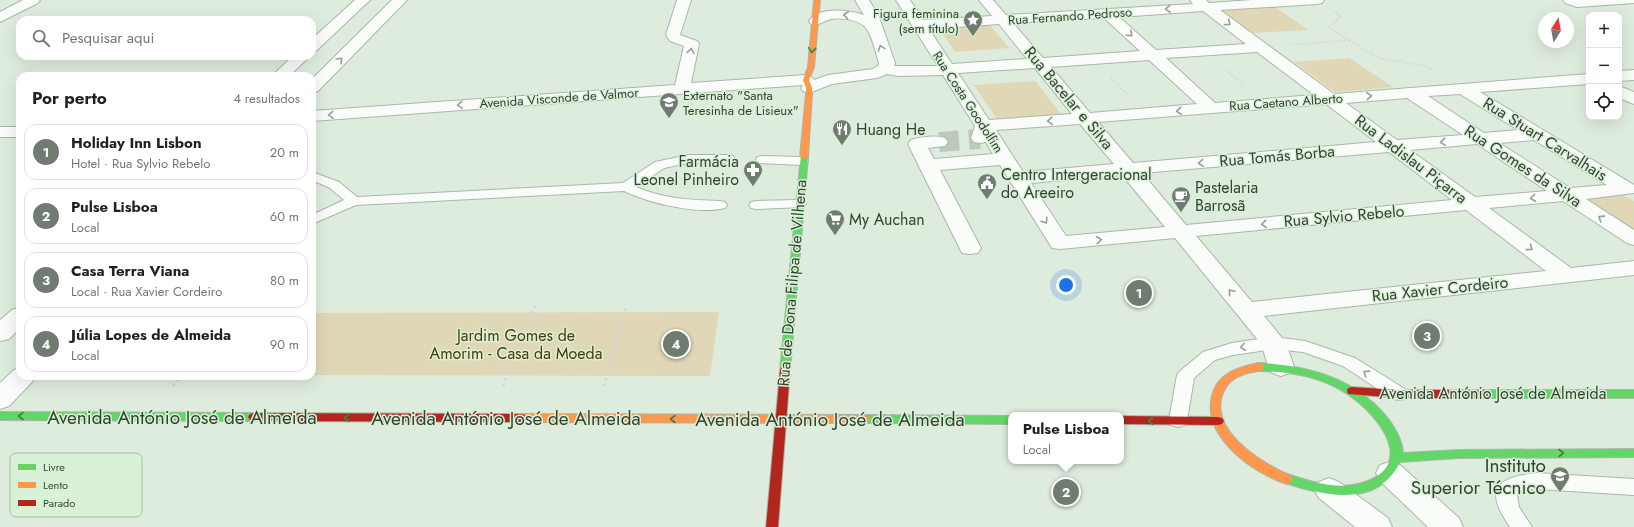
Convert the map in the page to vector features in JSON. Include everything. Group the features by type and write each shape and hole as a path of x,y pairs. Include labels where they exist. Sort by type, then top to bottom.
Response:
{"street":[{"path":"0,18 33,0"},
{"path":"316,43 363,0"},
{"path":"316,84 400,0"},
{"path":"682,89 692,44 675,38 673,35 684,0"},
{"name":"Rua de Dona Filipa de Vilhena","path":"772,527 782,419 798,204 817,0"},
{"path":"862,0 872,17 887,63 885,69"},
{"name":"Rua Costa Goodolfim","path":"903,0 948,70 982,132 1004,159 1060,243"},
{"name":"Rua Bacelar e Silva","path":"986,0 1274,343 1281,366"},
{"name":"Rua Fernando Pedroso","path":"919,25 1107,13 1202,4 1316,0"},
{"path":"1574,2 1630,0"},
{"name":"Rua Ladislau Piçarra","path":"1202,4 1566,275"},
{"path":"1107,13 1211,108"},
{"path":"816,21 827,16 846,14 863,19 874,27"},
{"name":"Avenida Visconde de Valmor","path":"316,116 682,89 809,78 828,80 877,73 885,69 911,71 948,70 1261,47"},
{"path":"284,72 298,60"},
{"path":"1622,76 1634,75"},
{"name":"Rua Caetano Alberto","path":"982,132 1085,118 1586,79"},
{"name":"Rua Stuart Carvalhais","path":"1463,88 1627,189"},
{"name":"Rua Gomes da Silva","path":"1411,93 1634,239"},
{"path":"1622,93 1634,99"},
{"path":"0,118 16,118"},
{"path":"0,132 16,132"},
{"name":"Rua Tomás Borba","path":"1017,178 1537,134"},
{"path":"939,142 917,144 970,248"},
{"path":"928,165 1004,159"},
{"name":"Rua Sylvio Rebelo","path":"1060,243 1627,189"},
{"name":"Rua Xavier Cordeiro","path":"1246,310 1634,268"},
{"path":"0,333 16,319"},
{"path":"1448,527 1393,466 1395,441 1387,423 1372,406 1352,391 1329,379 1305,371 1281,366 1259,367 1240,371 1225,379 1216,392 1214,407 1218,421 1231,442 1256,462 1274,473 1301,484 1329,490 1355,490 1376,484 1393,466 1459,454 1634,453"},
{"path":"0,411 20,380"},
{"name":"Avenida António José de Almeida","path":"1352,391 1399,394 1634,394"},
{"name":"Avenida António José de Almeida","path":"0,411 1008,420"},
{"path":"1124,420 1218,421"},
{"path":"1329,490 1377,527"}],"lane":[{"path":"316,218 353,201 626,187 660,165 688,159 729,160"},
{"path":"762,160 802,161"},
{"path":"316,177 328,180 339,186 353,201"},
{"path":"626,187 641,195 680,204 720,205"},
{"path":"756,205 798,204"},
{"path":"1178,420 1186,376 1209,356 1232,349 1274,343 1305,347 1349,362 1399,394"},
{"path":"1522,527 1509,509 1506,492 1517,483 1537,481 1634,487"}],"path":[{"path":"1316,0 1341,16 1328,28 1378,58 1426,66 1463,88"},
{"path":"1261,47 1349,40"},
{"path":"1204,51 1267,104"},
{"path":"1094,59 1146,113"},
{"path":"503,386 535,305"},
{"path":"604,386 626,305"},
{"path":"173,386 178,380"}],"green space":[{"path":"1274,6 1308,30 1253,33 1221,10"},
{"path":"989,24 1009,48 955,52 939,28"},
{"path":"1349,58 1393,87 1335,92 1294,62"},
{"path":"1035,81 1061,114 997,119 974,85"},
{"path":"1624,195 1634,201 1634,232 1583,199"},
{"name":"Jardim Gomes de Amorim - Casa da Moeda","path":"719,312 710,376 316,375 316,313"}],"tunnel":[{"path":"939,142 980,139"}],"traffic: fast":[{"path":"785,371 804,157"},
{"path":"1259,367 1295,370 1312,374 1345,387 1360,397 1373,409 1387,426 1396,446 1397,454 1394,464 1388,473 1378,481 1366,487 1353,490 1326,489 1287,479"},
{"path":"1483,394 1634,394"},
{"path":"0,416 254,417"},
{"path":"864,419 1008,420"},
{"path":"1397,458 1459,454 1634,453"}],"traffic: slow":[{"path":"804,157 809,94 809,88 806,80 811,67 817,0"},
{"path":"1259,367 1235,373 1225,380 1218,391 1215,405 1217,419 1224,433 1234,445 1261,466 1274,474 1287,479"},
{"path":"521,418 864,419"}],"traffic: jam":[{"path":"772,527 785,371"},
{"path":"1352,391 1399,394 1483,394"},
{"path":"254,417 521,418"},
{"path":"1124,420 1218,421"}],"place":[{"name":"Figura feminina (sem título)","path":"973,37"},
{"name":"Externato \"Santa Teresinha de Lisieux\"","path":"669,119"},
{"name":"Huang He","path":"842,146"},
{"name":"Farmácia Leonel Pinheiro","path":"753,187"},
{"name":"Centro Intergeracional do Areeiro","path":"987,200"},
{"name":"Pastelaria Barrosã","path":"1181,213"},
{"name":"My Auchan","path":"835,236"},
{"name":"Holiday Inn Lisbon","path":"1139,293"},
{"name":"Casa Terra Viana","path":"1427,336"},
{"name":"Júlia Lopes de Almeida","path":"676,344"},
{"name":"Pulse Lisboa","path":"1066,492"},
{"name":"Instituto Superior Técnico","path":"1560,493"}]}
